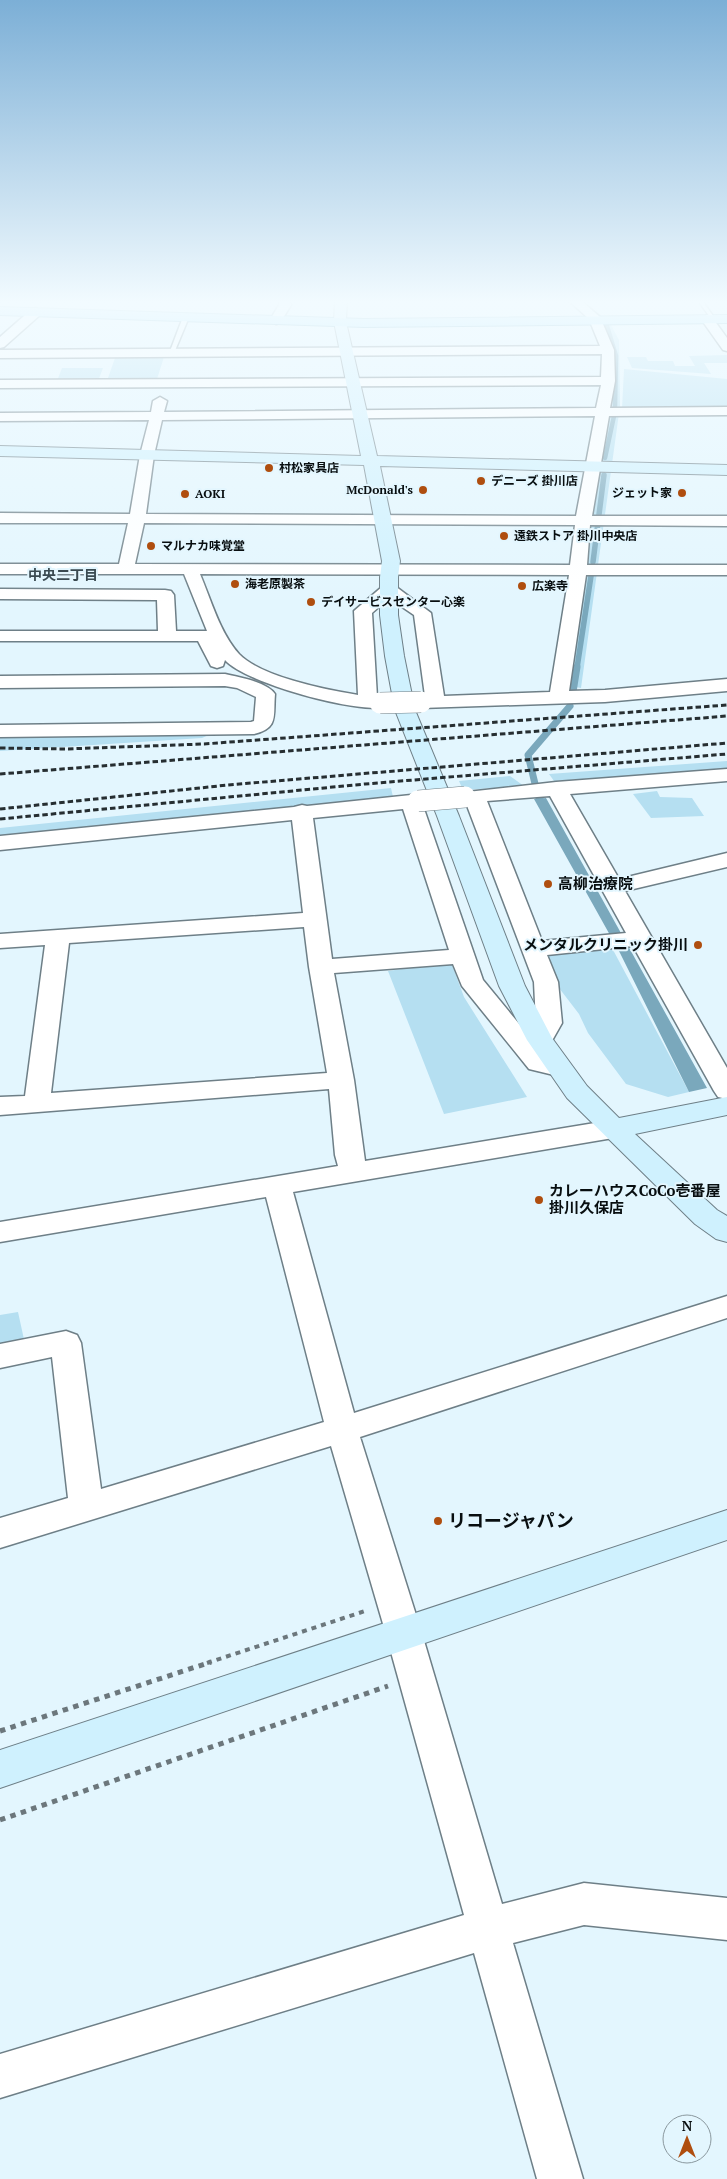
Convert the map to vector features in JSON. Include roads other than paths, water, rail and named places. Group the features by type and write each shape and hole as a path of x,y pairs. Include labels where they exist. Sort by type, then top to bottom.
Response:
{"street":[{"path":"126,569 137,519 147,455 160,401"},
{"path":"357,401 384,520 391,561 389,590 394,656 405,710 448,816 512,986 540,1040 558,1068 577,1092 613,1129 706,1216 727,1231"},
{"path":"567,697 583,520 605,401"},
{"path":"0,417 727,411"},
{"path":"0,451 727,470"},
{"path":"0,518 727,521"},
{"path":"0,569 390,568 727,570"},
{"path":"190,569 216,629 234,659 245,667 284,683 333,696 374,703 428,702 567,697 727,685"},
{"path":"389,590 422,612 428,702"},
{"path":"374,703 363,611 389,590"},
{"path":"0,594 165,595 167,636"},
{"path":"0,636 205,636 225,680"},
{"path":"0,682 225,680 242,683 266,694 263,724 254,728 0,730"},
{"path":"0,843 302,811 543,789 727,775"},
{"path":"543,789 613,887 636,939 727,1091"},
{"path":"469,796 535,949 546,982 549,1023 540,1040"},
{"path":"415,801 471,980 538,1063 558,1068"},
{"path":"302,811 321,967 341,1080 349,1155 354,1172"},
{"path":"613,887 727,860"},
{"path":"0,941 316,919"},
{"path":"38,1102 58,936"},
{"path":"535,949 636,939"},
{"path":"321,967 464,956"},
{"path":"0,1106 341,1080"},
{"path":"0,1232 613,1129 727,1106"},
{"path":"277,1186 342,1430 400,1618 560,2179"},
{"path":"0,1533 342,1430 727,1307"},
{"path":"0,1356 66,1343 86,1506"},
{"path":"0,1769 400,1618 727,1525"},
{"path":"0,2076 489,1928 584,1904 727,1919"}],"waterway":[{"path":"615,401 615,408"},
{"path":"605,458 614,416"},
{"path":"593,562 604,475"},
{"path":"577,668 591,576"},
{"path":"573,692 577,667"},
{"path":"546,809 538,796 528,755 570,706"}],"railway":[{"path":"0,748 65,749 204,744 727,705"},
{"path":"0,774 727,716"},
{"path":"0,809 228,785 727,743"},
{"path":"0,819 365,784 727,754"}],"place":[{"name":"村松家具店","path":"269,468"},
{"name":"デニーズ 掛川店","path":"481,481"},
{"name":"McDonald's","path":"423,490"},
{"name":"ジェット家","path":"682,493"},
{"name":"AOKI","path":"185,494"},
{"name":"遠鉄ストア 掛川中央店","path":"504,536"},
{"name":"マルナカ味覚堂","path":"151,546"},
{"name":"海老原製茶","path":"235,584"},
{"name":"広楽寺","path":"522,586"},
{"name":"デイサービスセンター心楽","path":"311,602"},
{"name":"高柳治療院","path":"548,884"},
{"name":"メンタルクリニック掛川","path":"698,945"},
{"name":"カレーハウスCoCo壱番屋 掛川久保店","path":"539,1200"},
{"name":"リコージャパン","path":"438,1521"}],"district":[{"name":"中央二丁目","path":"63,575"}]}
